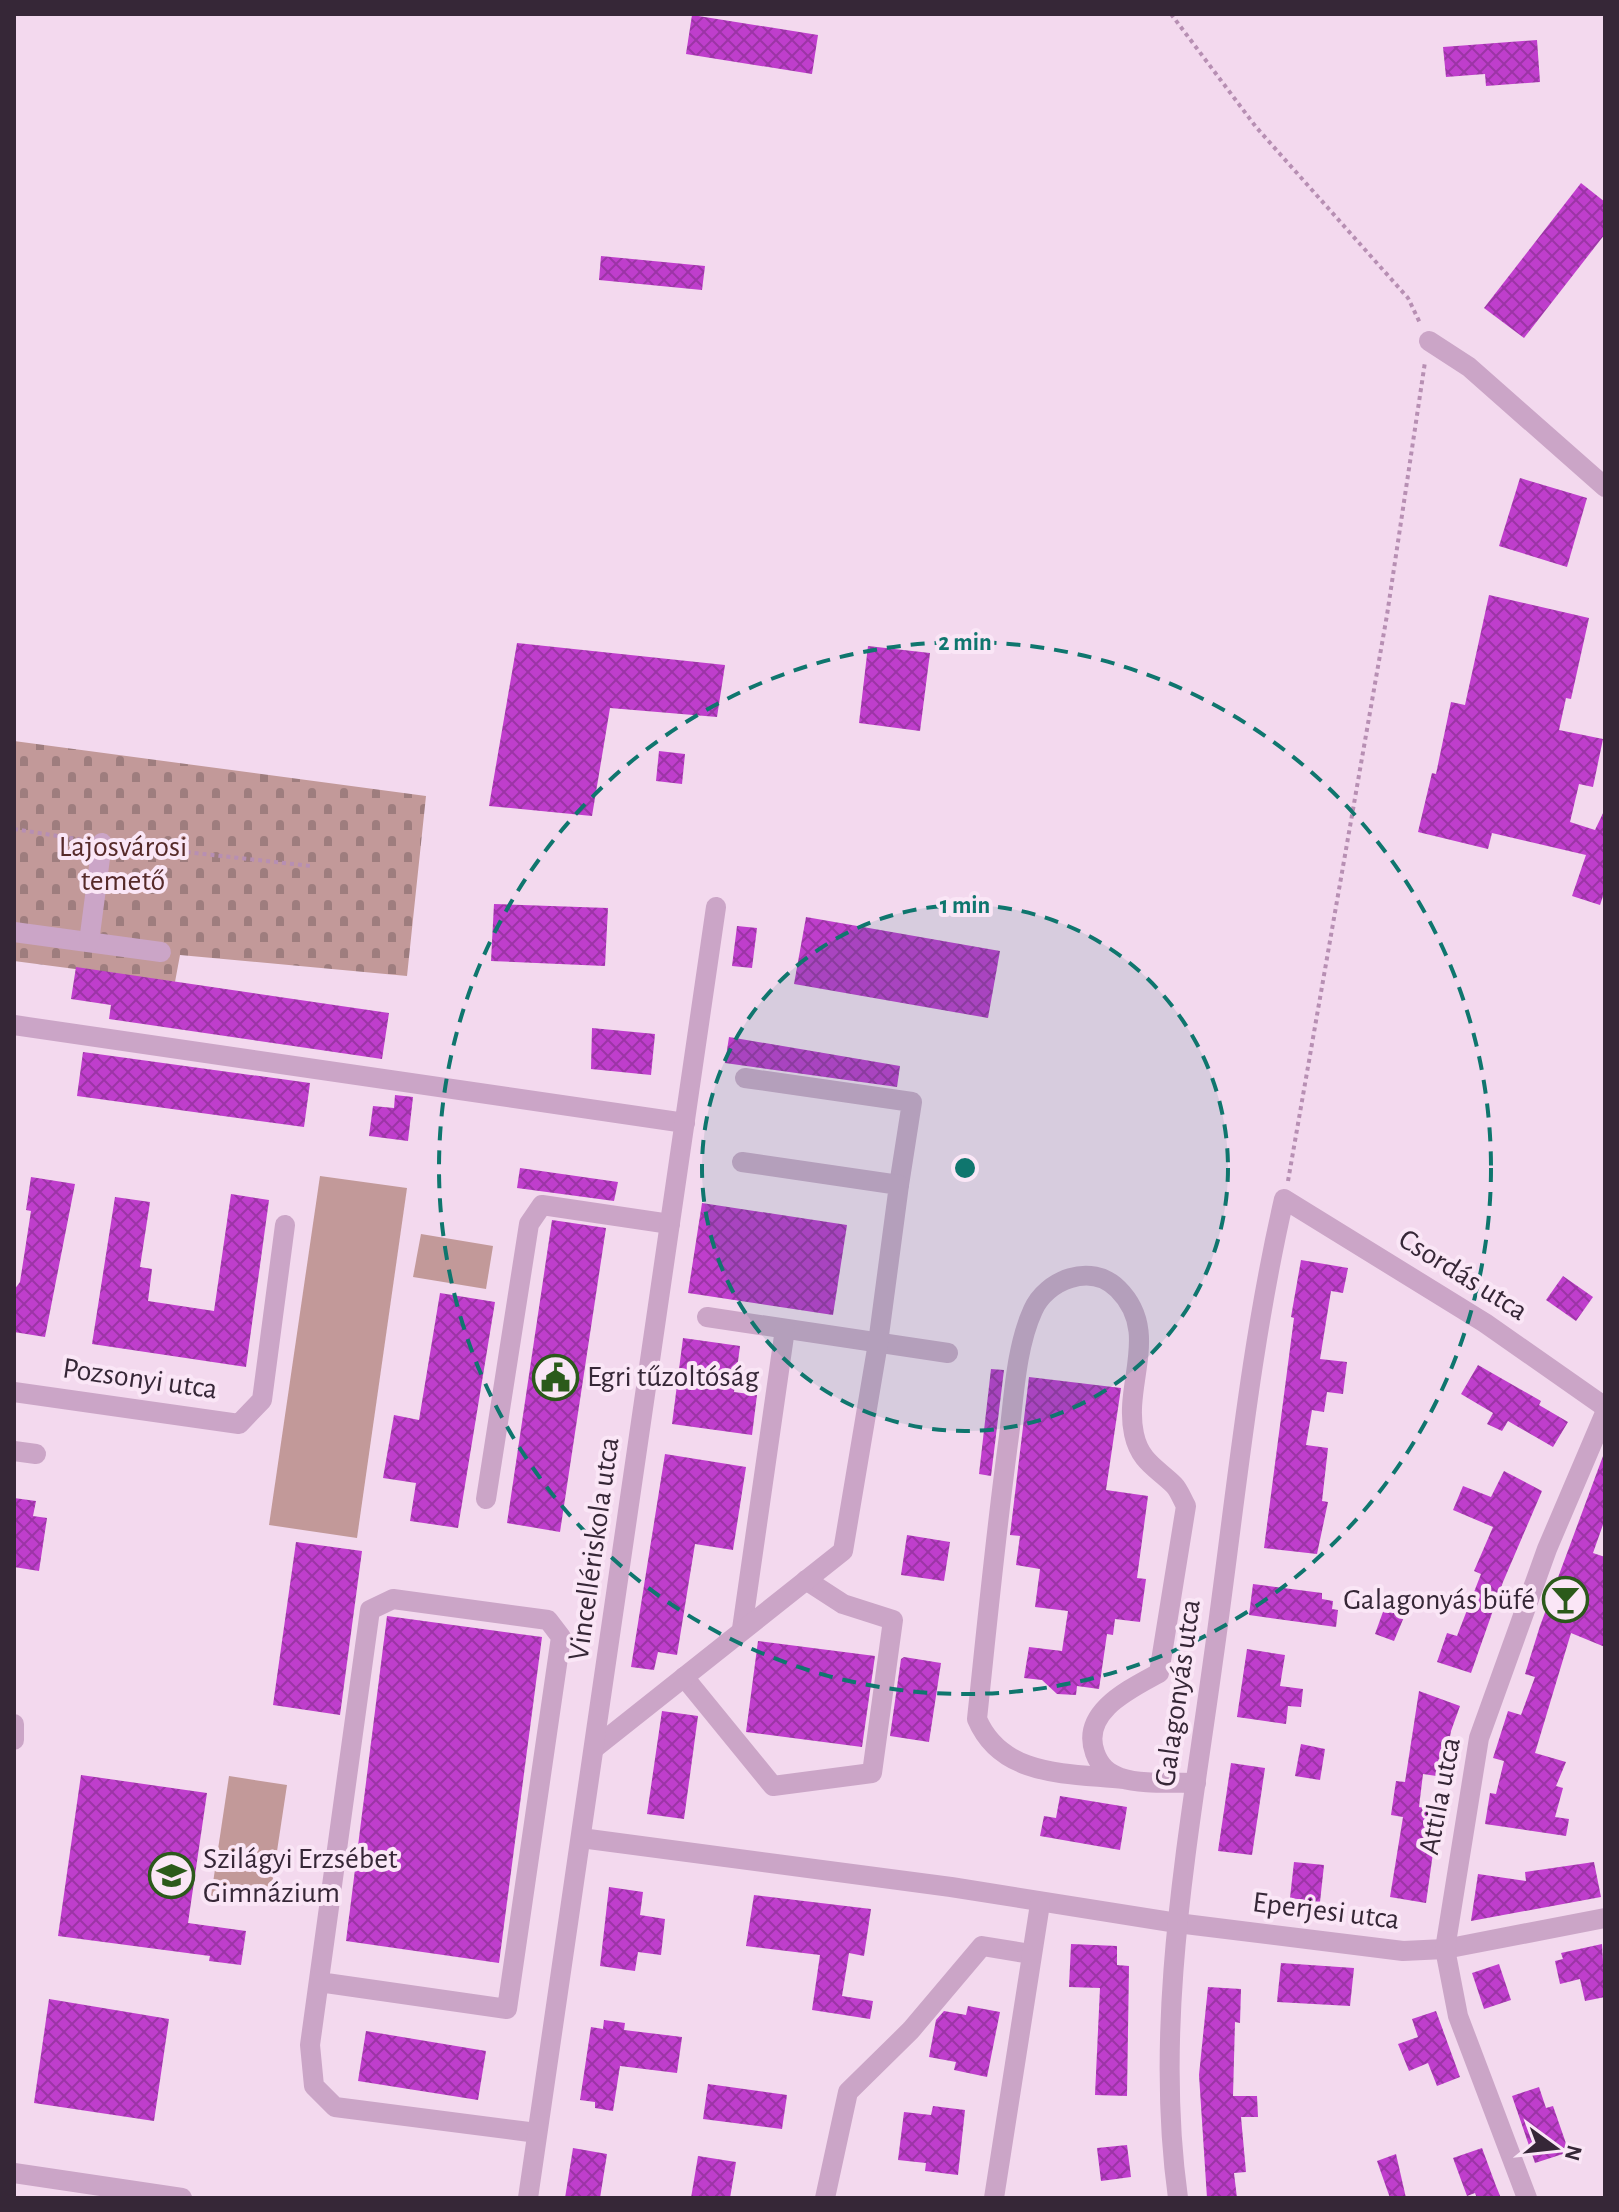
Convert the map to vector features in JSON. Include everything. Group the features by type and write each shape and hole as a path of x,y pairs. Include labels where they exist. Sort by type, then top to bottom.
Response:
{"street":[{"path":"1429,341 1469,367 1605,487"},
{"path":"89,942 102,843"},
{"name":"Vincellériskola utca","path":"528,2198 716,907"},
{"path":"14,932 161,952"},
{"path":"14,1025 685,1123"},
{"path":"596,1747 843,1551 878,1343 912,1102 745,1078"},
{"path":"742,1162 899,1185"},
{"name":"Csordás utca","path":"1284,1199 1485,1323 1605,1410"},
{"name":"Galagonyás utca","path":"1178,2198 1171,2059 1177,1923 1238,1455 1284,1199"},
{"path":"486,1499 529,1224 542,1205 670,1224"},
{"name":"Pozsonyi utca","path":"14,1392 239,1424 262,1400 285,1225"},
{"path":"1124,1779 1103,1768 1094,1751 1093,1729 1104,1709 1159,1673 1186,1506 1175,1485 1155,1473 1142,1454 1134,1433 1141,1346 1138,1323 1129,1302 1116,1286 1098,1277 1068,1277 1045,1289 1032,1312 1017,1377 977,1719 985,1738 1027,1768 1124,1779 1196,1783"},
{"path":"707,1317 948,1353"},
{"path":"742,1629 785,1329"},
{"name":"Attila utca","path":"1527,2198 1458,2016 1445,1949 1479,1738 1547,1549 1605,1410"},
{"path":"14,1451 36,1454"},
{"path":"684,1677 773,1786 872,1773 893,1620 843,1604 806,1580"},
{"path":"319,1982 507,2009 561,1637 548,1620 393,1599 370,1610 310,2045 314,2086 335,2107 537,2133"},
{"path":"14,1724 14,1740"},
{"name":"Eperjesi utca","path":"581,1838 951,1887 1040,1904 1177,1923 1403,1951 1445,1949 1605,1918"},
{"path":"994,2198 1040,1904"},
{"path":"825,2198 848,2092 911,2030 982,1946 1031,1954"},
{"path":"14,2173 148,2196 182,2198"}],"path":[{"path":"1171,14 1256,127 1408,298 1429,341 1387,615 1315,1042 1284,1199"},
{"path":"14,829 102,843 311,866"}],"green space":[{"name":"Lajosvárosi temető","path":"14,741 426,796 407,976 180,955 175,982 14,961"},
{"path":"320,1176 407,1188 357,1538 269,1525"},
{"path":"421,1234 493,1246 486,1289 413,1277"},
{"path":"229,1776 287,1785 269,1904 211,1896"}],"building":[{"path":"692,15 818,35 812,74 686,54"},
{"path":"1537,40 1540,82 1486,86 1485,74 1446,77 1443,47"},
{"path":"1581,183 1605,202 1605,234 1524,338 1484,308"},
{"path":"601,256 705,266 702,290 599,280"},
{"path":"1520,478 1587,498 1567,567 1499,546"},
{"path":"1489,595 1589,618 1571,699 1566,698 1559,730 1603,739 1593,787 1579,784 1570,822 1595,830 1605,809 1605,890 1600,905 1572,896 1586,855 1492,833 1488,849 1418,832 1432,773 1436,774 1451,702 1465,705"},
{"path":"517,643 725,665 717,717 610,708 592,816 489,806"},
{"path":"868,646 930,653 920,731 859,723"},
{"path":"659,751 685,754 682,784 656,781"},
{"path":"494,904 608,908 605,966 491,961"},
{"path":"806,917 1000,951 988,1018 794,984"},
{"path":"737,926 757,928 752,968 732,966"},
{"path":"76,967 389,1013 382,1059 109,1019 111,1005 71,999"},
{"path":"592,1028 655,1034 651,1075 591,1069"},
{"path":"729,1037 900,1066 897,1087 725,1063"},
{"path":"83,1052 310,1083 304,1127 77,1096"},
{"path":"395,1095 413,1097 408,1141 369,1136 373,1106 394,1108"},
{"path":"520,1168 618,1182 614,1201 517,1188"},
{"path":"31,1177 75,1184 45,1337 14,1332 14,1290 20,1282 31,1211 26,1210"},
{"path":"231,1194 269,1200 246,1367 92,1344 115,1197 150,1202 140,1267 152,1269 148,1301 214,1311"},
{"path":"702,1203 847,1225 833,1315 688,1293"},
{"name":"Egri tűzoltóság","path":"552,1220 606,1228 560,1532 507,1523"},
{"path":"1301,1260 1348,1268 1343,1293 1331,1291 1320,1359 1347,1362 1343,1394 1327,1392 1324,1412 1312,1410 1306,1445 1328,1448 1322,1501 1328,1502 1317,1554 1264,1548 1294,1318 1291,1317"},
{"path":"1563,1276 1593,1297 1576,1321 1546,1300"},
{"path":"440,1293 495,1302 458,1528 410,1521 416,1483 383,1478 394,1415 419,1420"},
{"path":"683,1338 740,1346 734,1392 757,1395 752,1435 672,1424"},
{"path":"1478,1365 1541,1401 1539,1405 1568,1422 1553,1447 1508,1421 1502,1431 1487,1424 1493,1413 1461,1394"},
{"path":"991,1369 1004,1370 991,1476 979,1474"},
{"path":"1029,1377 1121,1388 1106,1490 1148,1496 1137,1578 1146,1579 1140,1622 1115,1619 1113,1635 1107,1634 1099,1689 1077,1686 1076,1695 1057,1694 1042,1680 1024,1678 1029,1647 1062,1651 1068,1611 1035,1607 1040,1569 1016,1565 1020,1536 1010,1535"},
{"path":"665,1454 746,1467 733,1550 695,1544 677,1655 658,1652 654,1670 631,1667"},
{"path":"1603,1456 1605,1519 1593,1553 1605,1557 1605,1647 1571,1633 1535,1753 1566,1762 1556,1786 1563,1788 1555,1817 1569,1819 1566,1836 1485,1824 1490,1793 1496,1794 1504,1761 1493,1758 1508,1711 1521,1715 1535,1677 1525,1674 1540,1626"},
{"path":"1504,1471 1542,1491 1503,1582 1471,1673 1437,1662 1447,1633 1457,1636 1481,1574 1474,1571 1493,1527 1453,1510 1463,1486 1491,1497"},
{"path":"14,1498 36,1501 33,1516 47,1518 39,1571 14,1567"},
{"path":"907,1535 950,1542 944,1581 901,1575"},
{"path":"296,1542 362,1551 340,1715 273,1705"},
{"path":"1253,1584 1322,1593 1322,1599 1333,1601 1332,1609 1338,1610 1336,1627 1249,1615"},
{"path":"1384,1609 1404,1617 1394,1641 1375,1634"},
{"path":"387,1616 542,1637 499,1963 346,1941"},
{"path":"758,1641 875,1656 862,1747 746,1732"},
{"path":"1247,1649 1285,1655 1280,1686 1303,1689 1301,1707 1288,1706 1286,1724 1237,1717"},
{"path":"901,1659 941,1663 929,1742 890,1736"},
{"path":"1419,1691 1460,1706 1451,1731 1443,1777 1423,1774 1419,1807 1439,1810 1426,1903 1390,1897 1403,1817 1391,1815 1396,1781 1405,1782"},
{"path":"662,1711 698,1716 684,1819 647,1814"},
{"path":"1301,1744 1325,1749 1320,1780 1295,1776"},
{"path":"1231,1763 1265,1768 1252,1855 1218,1851"},
{"path":"81,1775 207,1793 188,1923 246,1931 241,1965 209,1961 210,1956 58,1936"},
{"path":"1060,1796 1127,1807 1120,1850 1040,1836 1044,1816 1056,1818"},
{"path":"1294,1862 1324,1865 1320,1902 1290,1898"},
{"path":"1594,1862 1601,1897 1471,1921 1478,1874 1526,1881 1525,1872"},
{"path":"609,1887 643,1892 640,1915 665,1919 661,1955 638,1952 635,1971 600,1966"},
{"path":"754,1895 871,1909 864,1956 849,1953 842,1996 873,2001 870,2019 812,2010 820,1955 746,1946"},
{"path":"1071,1944 1117,1946 1117,1965 1129,1966 1127,2096 1095,2095 1100,1988 1069,1987"},
{"path":"1602,1944 1605,1997 1585,2001 1580,1979 1560,1984 1555,1961 1563,1959 1561,1953"},
{"path":"1281,1963 1354,1968 1350,2006 1277,2002"},
{"path":"1499,1964 1511,2000 1484,2009 1472,1973"},
{"path":"1208,1987 1241,1989 1240,2023 1235,2022 1233,2096 1257,2096 1258,2117 1241,2117 1246,2172 1234,2173 1237,2198 1207,2198 1199,2075"},
{"path":"49,1999 169,2019 154,2121 34,2103"},
{"path":"968,2006 1000,2012 987,2077 954,2070 956,2062 929,2057 936,2020 944,2011 966,2015"},
{"path":"1436,2011 1460,2077 1437,2086 1428,2063 1409,2071 1398,2044 1418,2037 1412,2019"},
{"path":"604,2020 625,2023 624,2030 682,2037 677,2073 620,2066 613,2111 595,2108 595,2102 580,2100 591,2027 603,2029"},
{"path":"366,2031 486,2051 478,2100 358,2081"},
{"path":"708,2084 787,2095 782,2129 703,2119"},
{"path":"1539,2087 1546,2108 1553,2106 1569,2152 1535,2163 1512,2096"},
{"path":"933,2106 965,2110 958,2175 925,2171 926,2163 898,2160 904,2112 931,2115"},
{"path":"1127,2145 1131,2177 1101,2181 1097,2148"},
{"path":"573,2148 607,2154 600,2198 565,2198"},
{"path":"1482,2148 1501,2198 1477,2198 1475,2193 1467,2196 1453,2158"},
{"path":"1396,2154 1406,2198 1390,2198 1377,2161"},
{"path":"698,2156 736,2162 730,2198 691,2198"}],"place":[{"name":"Egri tűzoltóság","path":"556,1377"},
{"name":"Galagonyás büfé","path":"1566,1600"},
{"name":"Szilágyi Erzsébet Gimnázium","path":"172,1876"}]}
